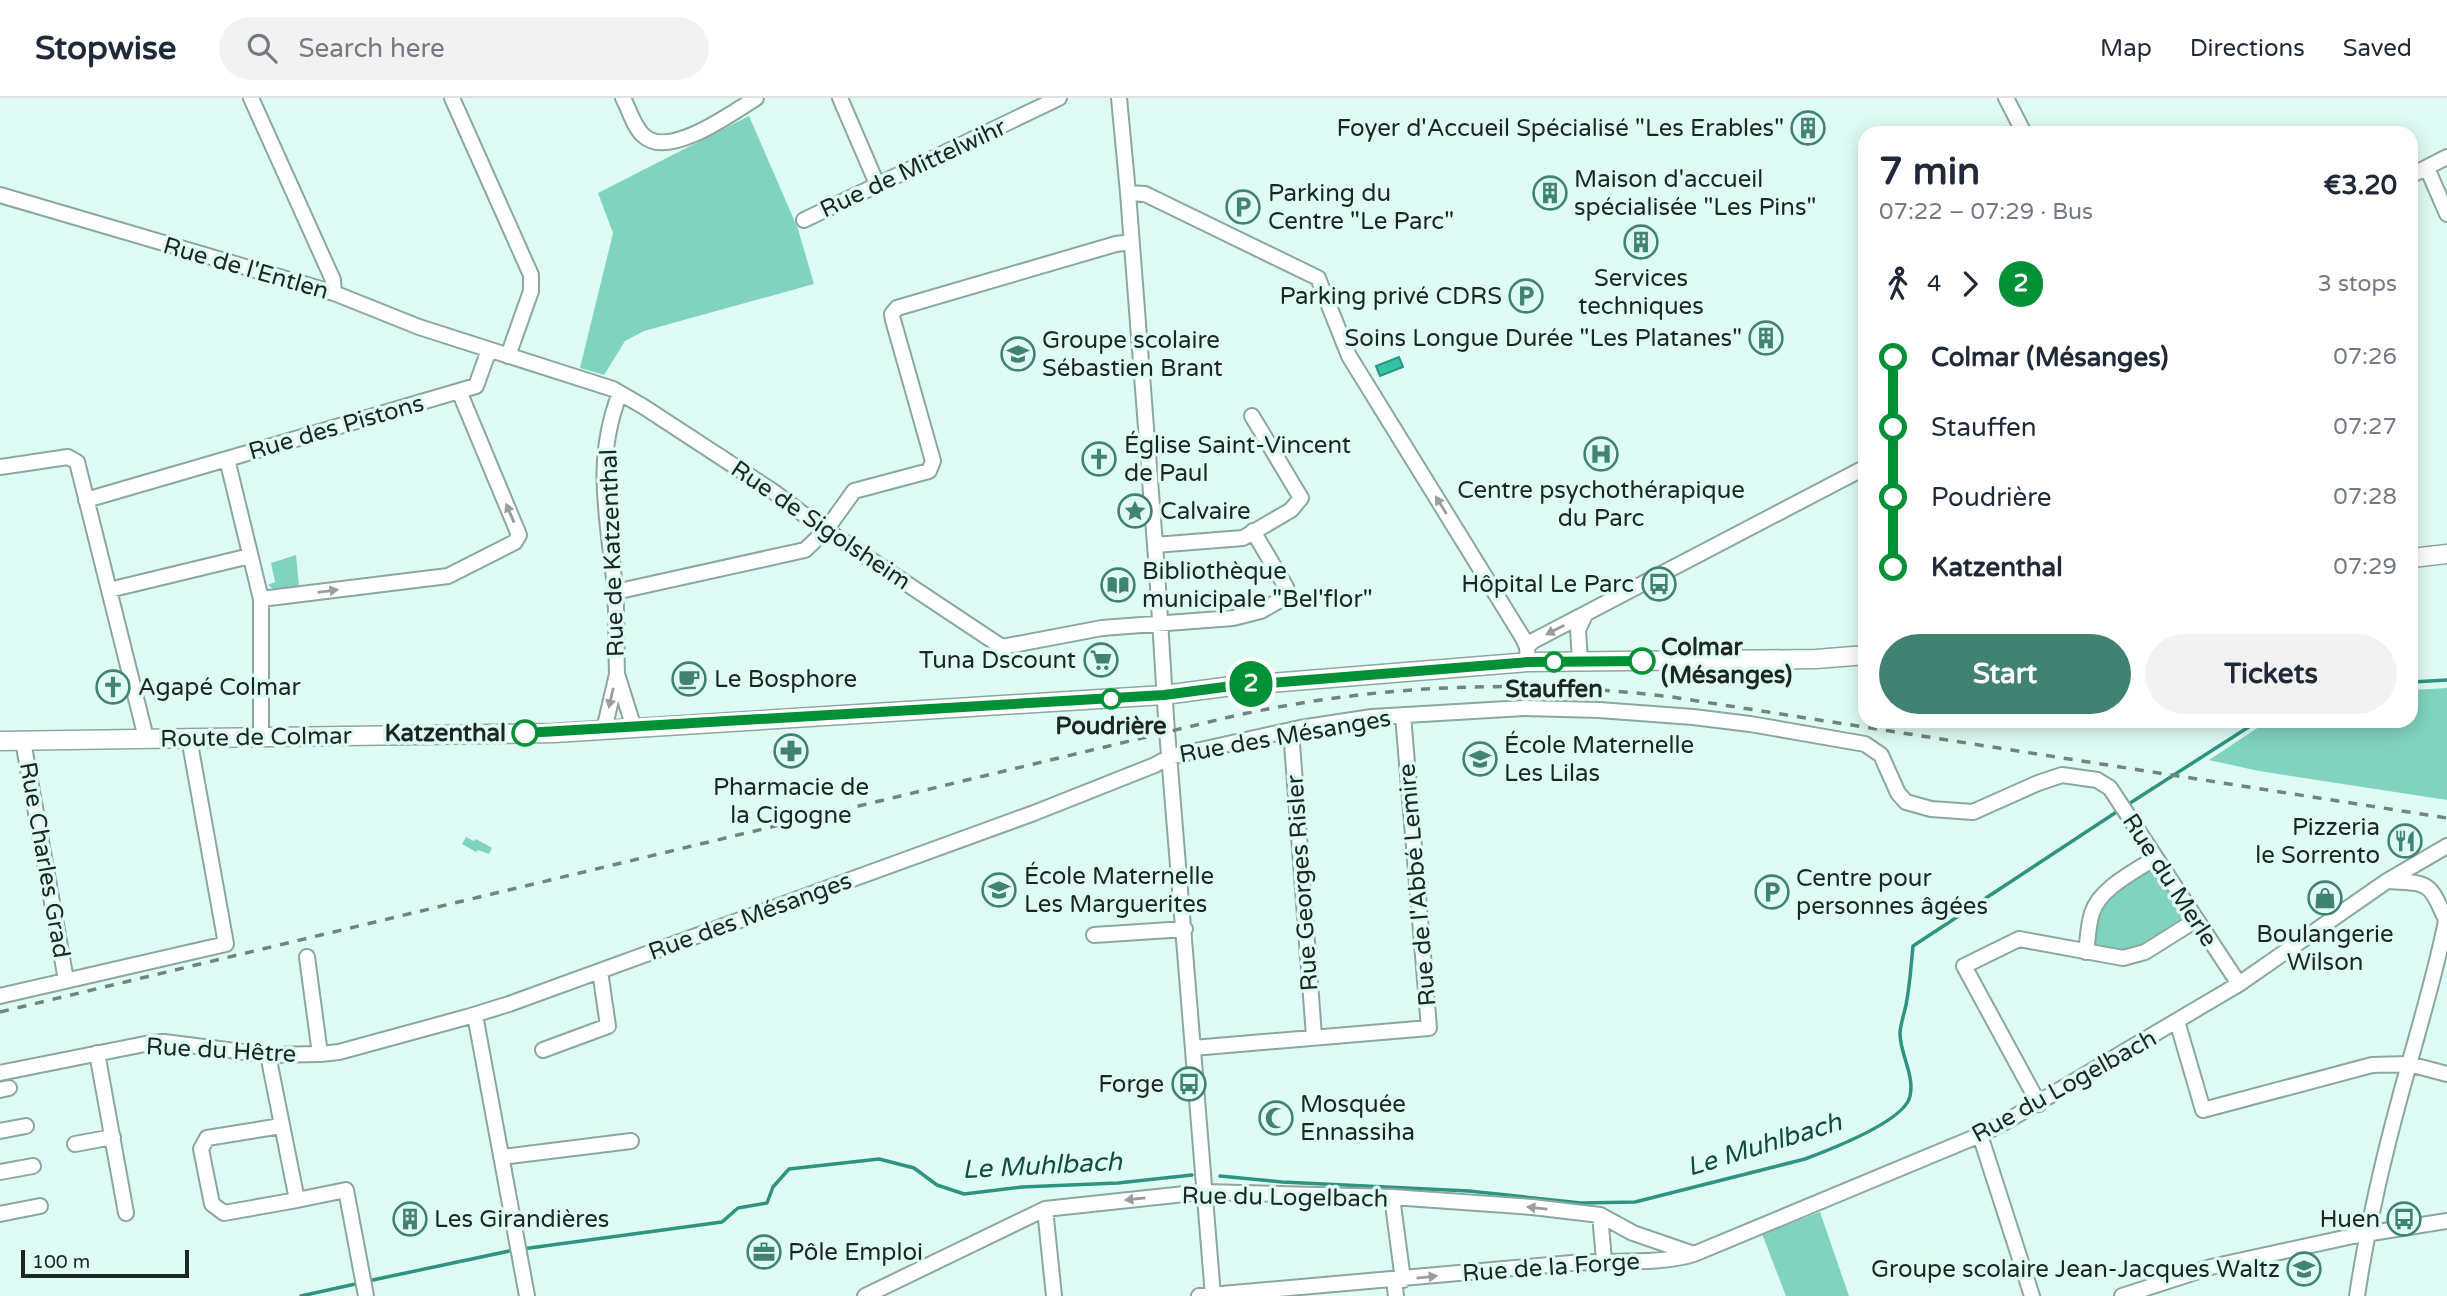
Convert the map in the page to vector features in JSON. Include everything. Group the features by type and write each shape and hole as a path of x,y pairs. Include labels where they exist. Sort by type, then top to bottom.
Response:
{"main road":[{"path":"2418,557 2447,554"},
{"name":"Route de Colmar","path":"0,741 554,733 1164,695 1527,655 1580,662 1815,659 1858,656"}],"street":[{"path":"251,98 334,280 334,293"},
{"path":"452,98 531,275 531,291 508,356"},
{"path":"623,98 641,135 659,145 673,143 757,98"},
{"path":"841,98 877,184"},
{"name":"Rue de Mittelwihr","path":"804,219 1028,105 1059,98"},
{"path":"1119,98 1161,623 1164,695 1185,929 1208,1296"},
{"path":"2006,98 2020,126"},
{"path":"2418,172 2447,157"},
{"path":"2427,168 2447,214"},
{"path":"1128,193 1145,194 1318,278 1349,356 1494,590 1527,655"},
{"name":"Rue de l'Entlen","path":"0,195 334,293 419,327 489,350"},
{"path":"615,592 805,550 827,530 854,491 929,471 933,461 893,320 892,314 897,308 1116,244 1131,242"},
{"name":"Rue de Sigolsheim","path":"489,350 586,379 620,393 774,492 1002,647 1074,631 1233,618 1261,611 1280,600 1286,587 1253,531"},
{"name":"Rue des Pistons","path":"261,737 261,599 228,459 476,386 489,350"},
{"path":"261,599 448,576 516,542 519,535 459,391"},
{"name":"Rue de Katzenthal","path":"604,730 617,674 615,592 603,472 610,419 620,393"},
{"path":"1155,545 1243,538 1291,510 1301,498 1252,416"},
{"path":"0,467 68,457 77,462 146,738"},
{"path":"86,500 228,459"},
{"path":"1527,655 1533,641 1858,471"},
{"path":"109,590 250,556"},
{"path":"1580,662 1578,630 1585,615"},
{"name":"Rue de Katzenthal","path":"617,674 634,728"},
{"name":"Rue des Mésanges","path":"555,988 1034,813 1169,757 1290,730 1372,717 1524,708 1599,710 1693,717 1857,741 1877,751 1898,793 1906,802 1916,807 1961,813 1973,812 2055,776 2068,775 2097,780"},
{"name":"Rue de l'Abbé Lemire","path":"1193,1048 1429,1028 1403,715"},
{"name":"Rue Georges Risler","path":"1290,730 1314,1036"},
{"path":"0,996 226,944 189,738"},
{"name":"Rue Charles Grad","path":"23,741 66,980"},
{"name":"Rue du Merle","path":"2097,780 2110,788 2239,984"},
{"name":"Rue du Logelbach","path":"874,1294 1045,1209 1203,1192 1392,1197 1532,1207 1600,1215 1633,1234 1693,1254 1980,1135 2039,1104 2239,984 2387,881 2447,846"},
{"path":"2086,952 2096,903 2110,889 2155,858"},
{"path":"2357,1296 2366,1234 2441,950 2447,918 2427,886 2420,883 2387,881"},
{"path":"2039,1104 1964,967 2019,939 2123,958 2145,952 2196,920"},
{"path":"1094,935 1185,929"},
{"name":"Rue du Hêtre","path":"307,957 320,1054"},
{"path":"543,1050 608,1026 600,971"},
{"name":"Rue du Hêtre","path":"0,1073 164,1042 268,1055 339,1052 475,1014 555,988"},
{"path":"475,1014 527,1296"},
{"path":"2177,1021 2203,1110 2372,1065 2409,1064 2447,1074"},
{"path":"97,1053 126,1213"},
{"path":"268,1055 296,1200"},
{"path":"0,1131 26,1126"},
{"path":"281,1126 207,1139 201,1149 212,1204 224,1213 346,1190 364,1287"},
{"path":"1980,1135 2032,1296"},
{"path":"75,1144 113,1138"},
{"path":"502,1157 631,1141"},
{"path":"0,1172 33,1166"},
{"path":"1392,1197 1398,1280 1396,1296"},
{"path":"0,1214 40,1206"},
{"path":"1045,1209 1054,1296"},
{"path":"1600,1215 1604,1260"},
{"path":"2122,1296 2211,1267 2366,1234 2447,1221"},
{"name":"Rue de la Forge","path":"1208,1296 1604,1260 1675,1260 1693,1254"}],"shaded area":[{"path":"749,116 798,229 814,284 644,331 625,341 604,375 580,368 613,233 598,193"},
{"path":"1399,357 1403,367 1380,376 1376,366"},
{"path":"296,555 299,586 275,590 268,585 275,582 271,563"},
{"path":"2447,688 2447,800 2259,771 2209,760 2257,728 2418,728 2418,690"},
{"path":"466,837 492,848 489,854 478,850 476,852 462,844"},
{"path":"2147,871 2154,871 2184,915 2183,923 2131,952 2095,948 2092,942 2101,908 2112,895"},
{"path":"1820,1212 1849,1296 1786,1296 1762,1234"}],"waterway":[{"name":"Le Muhlbach","path":"2418,682 2447,680"},
{"name":"Le Muhlbach","path":"2127,805 2247,728"},
{"name":"Le Muhlbach","path":"1220,1176 1282,1182 1469,1191 1581,1203 1635,1202 1805,1159 1831,1149 1881,1125 1905,1106 1910,1096 1910,1080 1900,1032 1913,946 2121,809"},
{"name":"Le Muhlbach","path":"522,1249 722,1222 738,1208 767,1203 773,1187 789,1169 879,1159 914,1168 937,1185 964,1194 1022,1187 1118,1183 1192,1175"},
{"path":"368,1281 514,1250"},
{"path":"301,1296 360,1283"}],"railway":[{"path":"0,1012 1238,715 1292,705 1400,691 1562,688 1672,697 1858,726"},
{"path":"1871,728 2447,818"}],"bus line":[{"name":"2","path":"525,733 1164,695 1232,686 1528,662 1642,661"}],"place":[{"name":"Foyer d'Accueil Spécialisé \"Les Erables\"","path":"1808,128"},
{"name":"Maison d'accueil spécialisée \"Les Pins\"","path":"1550,193"},
{"name":"Parking du Centre \"Le Parc\"","path":"1243,207"},
{"name":"Services techniques","path":"1641,242"},
{"name":"Parking privé CDRS","path":"1526,296"},
{"name":"Soins Longue Durée \"Les Platanes\"","path":"1766,338"},
{"name":"Groupe scolaire Sébastien Brant","path":"1018,354"},
{"name":"Centre psychothérapique du Parc","path":"1601,454"},
{"name":"Église Saint-Vincent de Paul","path":"1099,459"},
{"name":"Calvaire","path":"1135,511"},
{"name":"Hôpital Le Parc","path":"1659,584"},
{"name":"Bibliothèque municipale \"Bel'flor\"","path":"1118,585"},
{"name":"Tuna Dscount","path":"1101,660"},
{"name":"Colmar (Mésanges)","path":"1642,661"},
{"name":"Stauffen","path":"1554,662"},
{"name":"Le Bosphore","path":"689,679"},
{"name":"Agapé Colmar","path":"113,687"},
{"name":"Poudrière","path":"1111,699"},
{"name":"Katzenthal","path":"525,733"},
{"name":"Pharmacie de la Cigogne","path":"791,751"},
{"name":"École Maternelle Les Lilas","path":"1480,759"},
{"name":"Pizzeria le Sorrento","path":"2405,841"},
{"name":"École Maternelle Les Marguerites","path":"999,890"},
{"name":"Centre pour personnes âgées","path":"1772,892"},
{"name":"Boulangerie Wilson","path":"2325,898"},
{"name":"Forge","path":"1189,1084"},
{"name":"Mosquée Ennassiha","path":"1276,1118"},
{"name":"Les Girandières","path":"410,1219"},
{"name":"Huen","path":"2404,1219"},
{"name":"Pôle Emploi","path":"764,1252"},
{"name":"Groupe scolaire Jean-Jacques Waltz","path":"2304,1269"}]}
